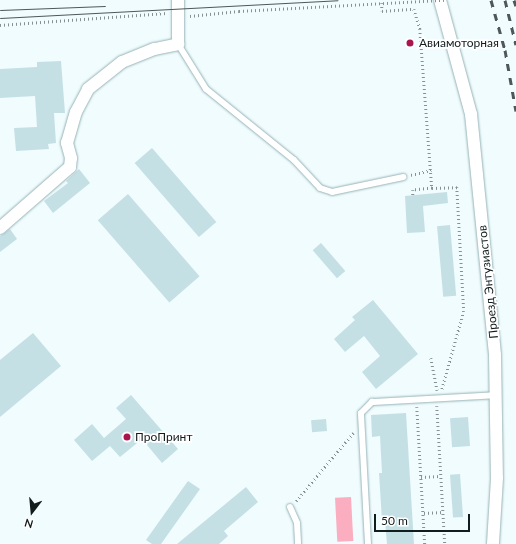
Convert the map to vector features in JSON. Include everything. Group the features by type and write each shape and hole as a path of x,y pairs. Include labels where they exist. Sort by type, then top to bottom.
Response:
{"street":[{"path":"0,228 70,167 71,158 66,143 76,112 88,89 122,62 155,48 178,44 178,0"},
{"name":"Проезд Энтузиастов","path":"440,0 471,114 495,355 498,478 493,544"}],"lane":[{"path":"178,44 206,89 294,160 320,188 332,192 403,177"},
{"path":"368,544 361,412 372,402 496,395"},
{"path":"290,507 298,523 298,544"}],"path":[{"path":"0,25 178,13 189,16 239,11 445,0"},
{"path":"382,3 382,11 414,10 420,29 432,188"},
{"path":"403,177 431,170"},
{"path":"413,195 413,190 457,187 464,311 436,409 445,544"},
{"path":"431,358 439,398"},
{"path":"417,400 425,544"},
{"path":"290,507 362,423"},
{"path":"421,477 440,476"},
{"path":"424,513 443,512"}],"shaded area":[{"path":"351,497 353,541 337,542 335,498"}],"building":[{"path":"61,61 65,113 54,113 56,143 48,144 49,149 16,151 14,128 37,127 35,96 0,98 0,69 37,67 37,62"},
{"path":"152,148 216,222 199,237 135,163"},
{"path":"79,169 90,183 53,213 44,201 68,183 66,181"},
{"path":"447,192 448,203 423,206 425,232 407,233 405,196"},
{"path":"128,194 200,276 169,303 98,220"},
{"path":"450,225 456,296 443,297 437,226"},
{"path":"10,229 17,239 0,252 0,236"},
{"path":"321,243 345,271 337,278 313,250"},
{"path":"373,300 418,354 376,389 362,372 380,356 364,336 345,352 334,339 355,320 352,317"},
{"path":"33,333 61,366 0,417 0,360"},
{"path":"131,395 178,449 162,463 142,439 120,457 110,446 92,461 74,440 92,424 104,438 126,419 116,408"},
{"path":"406,413 414,544 387,544 385,521 382,521 379,473 382,473 380,436 372,437 371,415"},
{"path":"468,417 470,446 452,447 450,418"},
{"path":"326,419 327,431 312,432 311,420"},
{"path":"460,474 463,517 453,518 450,475"},
{"path":"188,481 200,489 161,544 152,544 146,540"},
{"path":"246,487 258,502 224,531 228,536 219,544 177,544"}],"tram line":[{"path":"0,18 338,0"},
{"path":"0,10 105,6"}],"railway":[{"path":"491,0 505,50 516,111"},
{"path":"505,0 516,45"},
{"path":"514,0 516,6"}],"place":[{"name":"Авиамоторная","path":"410,43"},
{"name":"ПроПринт","path":"127,437"}]}
